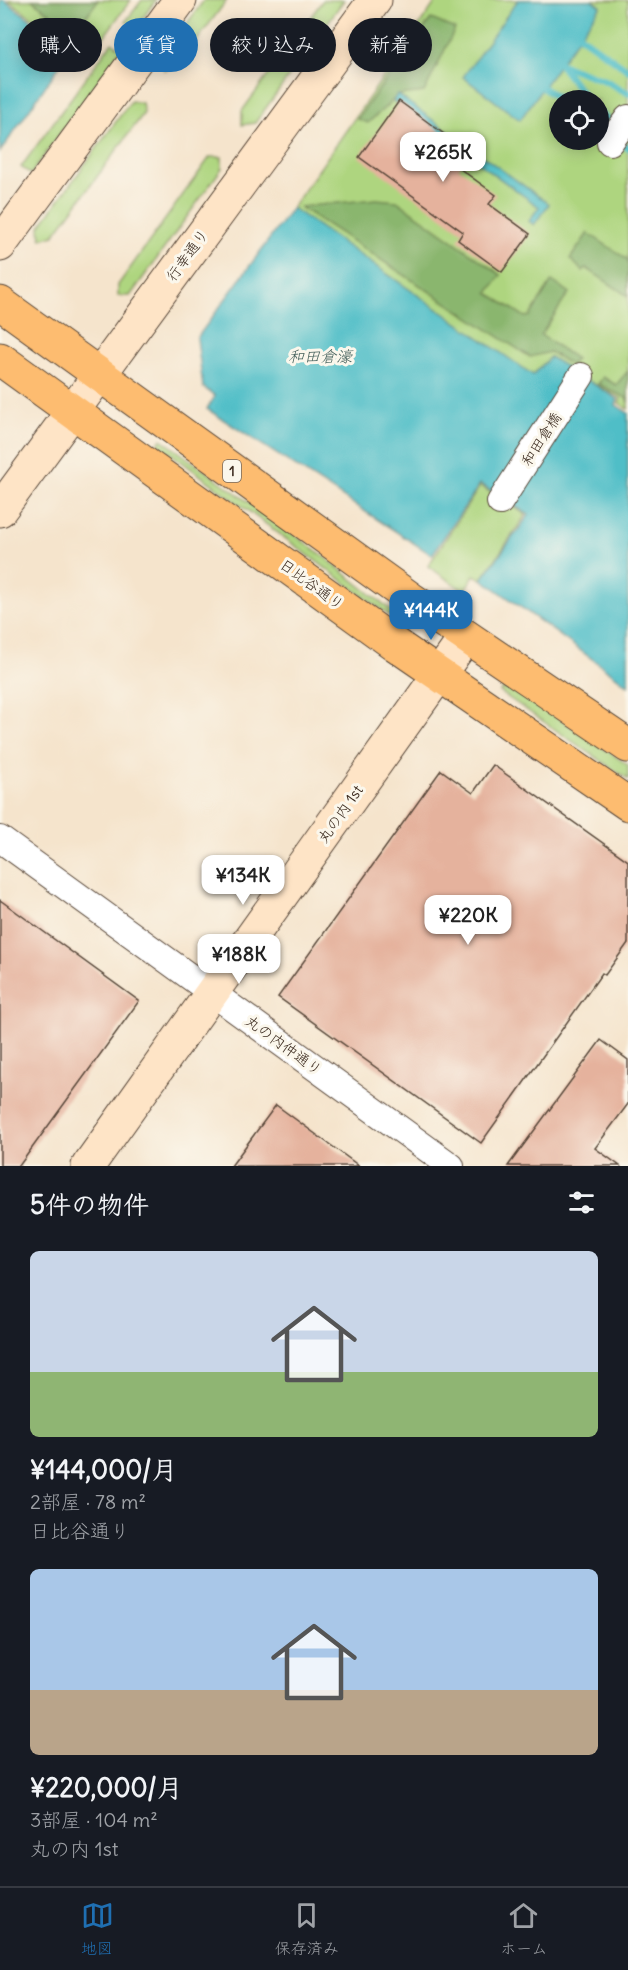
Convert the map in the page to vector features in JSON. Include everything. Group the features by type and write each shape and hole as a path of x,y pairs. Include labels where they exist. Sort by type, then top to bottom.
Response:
{"highway":[{"name":"1","path":"0,303 466,637 628,746"},
{"name":"日比谷通り","path":"0,359 439,675 628,804"}],"main road":[{"path":"0,245 180,0"},
{"name":"行幸通り","path":"0,510 375,0"},
{"name":"丸の内 1st","path":"88,1166 466,637"}],"street":[{"name":"和田倉橋","path":"500,502 581,376"},
{"name":"丸の内仲通り","path":"0,839 452,1166"}],"green space":[{"path":"8,0 131,0 118,18 114,18 114,23 102,39 102,18 33,18"},
{"path":"32,0 98,0 85,18 56,18"},
{"path":"142,0 156,0 143,18 128,18"},
{"path":"204,0 227,0 214,18 210,18 210,23 198,39 198,18 191,18"},
{"path":"323,0 344,0 331,18 310,18"},
{"path":"437,0 628,0 628,409 619,403 621,398 594,384 514,507 526,515 482,579 474,575 464,591 428,566 480,486 490,492 570,370 550,357 533,376 292,208 387,72 432,72 432,18 424,18"},
{"path":"432,19 455,29 424,92 399,95 368,123 357,119 392,72 432,72"},
{"path":"112,42 114,44 114,59 31,174 21,167 90,72 102,72 102,56"},
{"path":"270,72 292,72 255,123 242,125 242,111"},
{"path":"131,101 142,103 144,113 54,235 41,239 40,226"},
{"path":"210,157 222,157 222,168 130,296 118,296 118,285"},
{"path":"376,199 397,201 501,275 488,293 525,317 530,316 552,281 569,293 541,335 576,359 571,365 550,352 530,357 300,207"},
{"path":"588,233 628,260 628,296 586,268 583,271 570,259"},
{"path":"628,371 628,401 625,397 598,384 603,377 616,385"},
{"path":"161,439 318,552 403,620 401,624 158,444"},
{"path":"504,688 532,700 628,765 628,779 500,692"}],"water":[{"path":"0,0 4,0 29,18 18,18 18,72 55,72 0,152"},
{"path":"518,0 592,0 601,6 520,120 463,77"},
{"path":"397,94 549,204 534,225 529,221 539,207 393,101"},
{"name":"和田倉濠","path":"292,208 533,375 550,357 618,399 616,405 628,413 628,685 482,579 529,515 480,484 432,555 207,409 215,396 203,387 197,338"}],"building":[{"path":"399,101 470,153 459,168 496,195 489,204 530,234 502,272 458,240 463,232 359,157"},
{"path":"493,765 628,861 628,943 605,975 602,973 481,1143 278,997 441,770 473,793"},
{"path":"0,900 139,1001 19,1166 0,1166"},
{"path":"601,1040 628,1060 628,1104 595,1148 620,1166 508,1166"},
{"path":"276,1105 359,1166 231,1166"}],"waterway":[{"path":"580,36 628,70"},
{"path":"560,64 606,81 628,93"},
{"path":"560,64 580,90"},
{"path":"543,88 549,92"},
{"path":"609,120 615,125"},
{"path":"618,141 628,148"}]}
